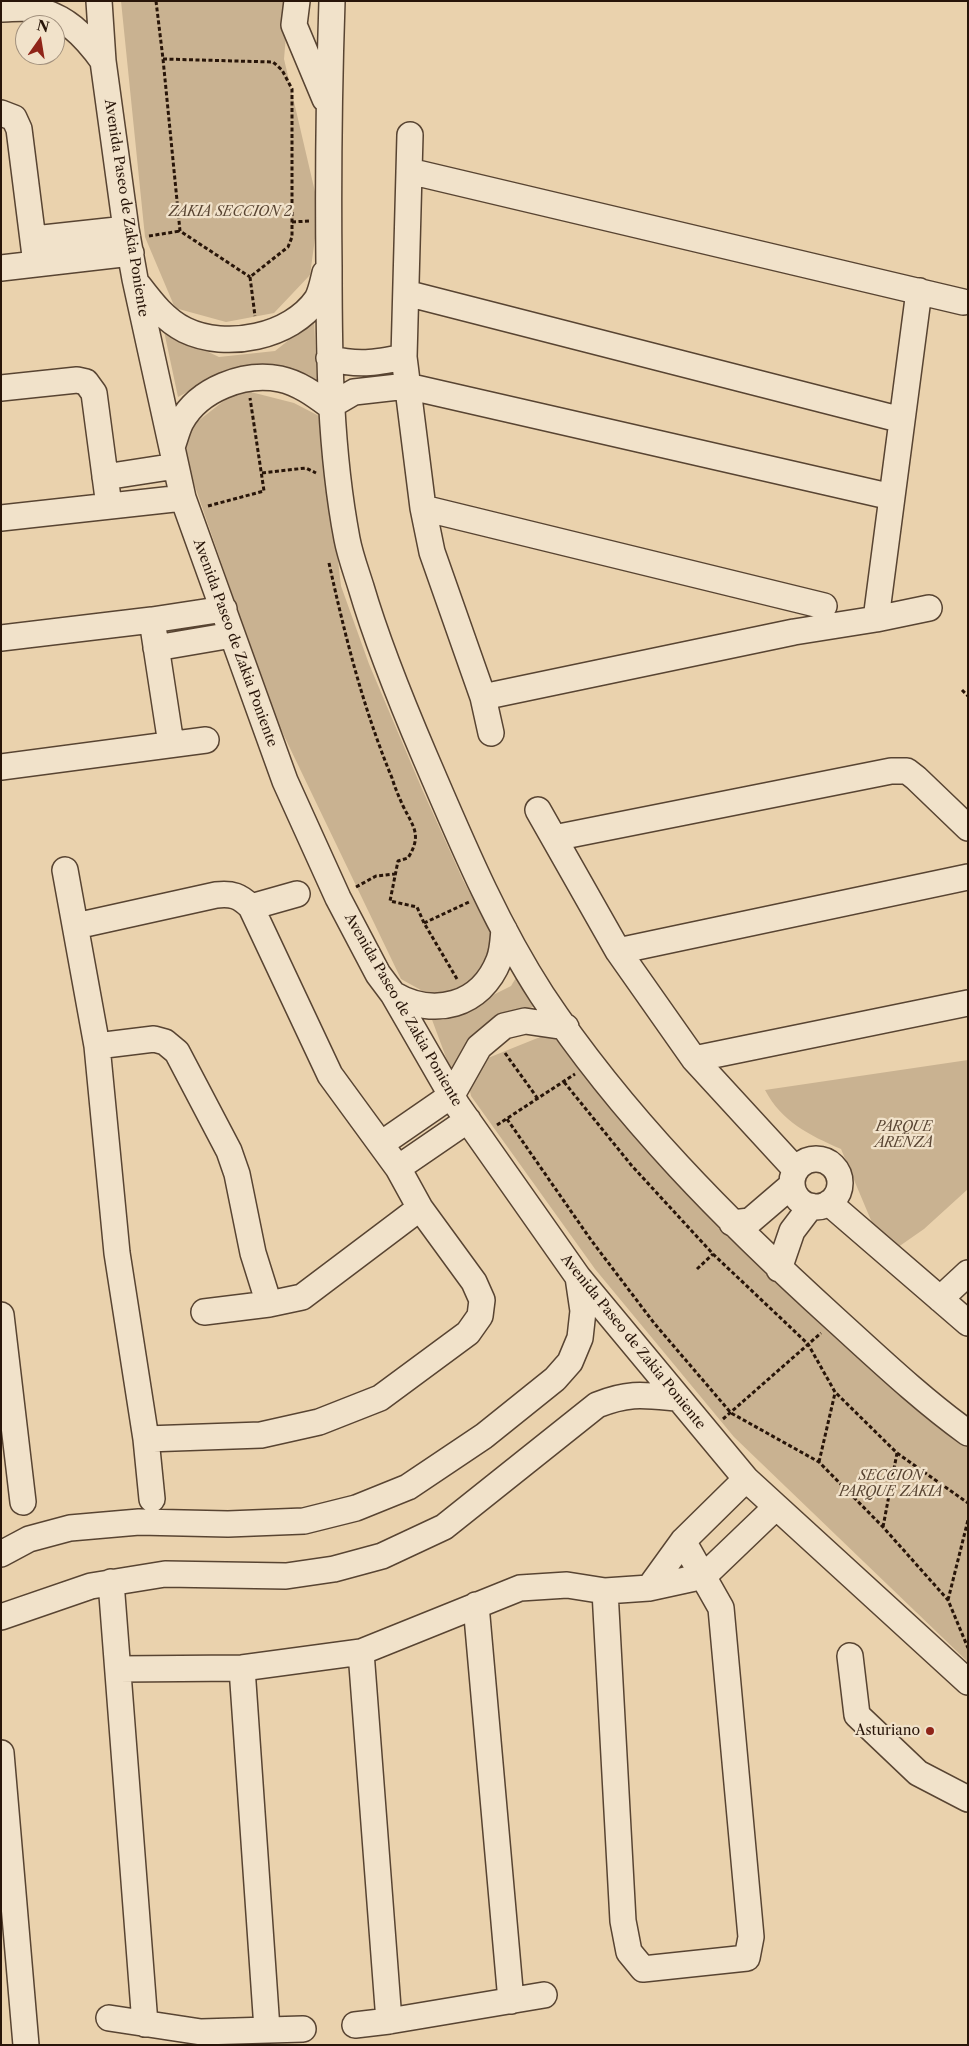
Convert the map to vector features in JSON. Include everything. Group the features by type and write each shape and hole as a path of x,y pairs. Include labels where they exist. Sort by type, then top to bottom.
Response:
{"street":[{"name":"Avenida Paseo de Zakia Poniente","path":"99,1 103,61 126,229 135,280 183,498 285,780 338,898 378,974 394,994 452,1095 578,1277 746,1479 968,1682"},
{"path":"297,1 294,25 329,108"},
{"path":"332,1 329,108 330,406 347,542 372,625 403,706 486,894 542,994 591,1062 638,1120 732,1223 779,1269 928,1404 968,1433"},
{"path":"1,9 32,9 66,22 85,36 103,61"},
{"path":"1,113 14,118 19,129 36,264"},
{"path":"410,135 404,356 423,508 432,552 483,696 491,733"},
{"path":"409,171 963,302"},
{"path":"34,239 126,229"},
{"path":"1,268 131,254"},
{"path":"135,280 156,309 186,330 221,340 257,338 291,323 317,298 329,261"},
{"path":"876,619 919,291"},
{"path":"406,293 902,420"},
{"path":"329,358 350,364 372,364 404,356"},
{"path":"105,477 174,457 182,421 200,400 224,384 247,379 280,379 307,389 330,406"},
{"path":"1,388 76,380 86,382 94,393 109,506"},
{"path":"330,406 354,392 407,386 892,497"},
{"path":"1,518 183,498"},
{"path":"423,508 824,606"},
{"path":"794,632 800,600"},
{"path":"483,696 794,632 876,619 929,608"},
{"path":"1,638 152,620 224,609"},
{"path":"152,620 171,744"},
{"path":"156,648 232,634"},
{"path":"1,767 206,740"},
{"path":"554,838 891,771 907,771 968,828"},
{"path":"538,810 618,952 694,1059 794,1177 795,1194 802,1202 820,1205 968,1323"},
{"path":"65,870 97,1046 117,1253 146,1439 152,1499"},
{"path":"618,952 968,876"},
{"path":"76,926 229,894 241,897 251,907 330,1075 398,1168 420,1208 474,1282 482,1300 480,1316 468,1333 380,1398 319,1422 261,1435 146,1439"},
{"path":"251,907 297,894"},
{"path":"394,994 409,1003 420,1005 451,1005 468,999 487,982 500,960 504,929"},
{"path":"694,1059 968,1003"},
{"path":"381,1144 452,1095 472,1057 492,1034 504,1026 525,1021 566,1027"},
{"path":"97,1046 154,1039 165,1042 178,1052 229,1151 237,1174 253,1253 269,1304"},
{"path":"398,1168 474,1128"},
{"path":"732,1223 750,1221 794,1177 802,1163 821,1159 830,1163 840,1178 840,1188 836,1196 820,1205 792,1231 779,1269"},
{"path":"204,1312 269,1304 302,1297 420,1208"},
{"path":"940,1300 968,1273"},
{"path":"1,1554 29,1539 70,1528 139,1522 228,1524 304,1520 356,1508 408,1487 484,1436 555,1379 570,1362 580,1338 583,1311 578,1277"},
{"path":"1,1315 23,1502"},
{"path":"1,1617 90,1586 111,1582 165,1574 286,1576 334,1569 382,1556 444,1527 597,1406 619,1396 677,1398"},
{"path":"649,1588 683,1541 746,1479"},
{"path":"119,1669 242,1668 361,1652 520,1588 568,1585 605,1591 649,1588 704,1576 776,1507"},
{"path":"605,1591 623,1921 629,1952 642,1969 746,1958 751,1937 721,1608 683,1541"},
{"path":"111,1582 145,2024"},
{"path":"476,1605 511,2001"},
{"path":"361,1652 389,2021"},
{"path":"850,1656 857,1715 918,1773 968,1800"},
{"path":"242,1668 267,2029"},
{"path":"1,1753 7,1887 26,2045"},
{"path":"355,2025 544,1996"},
{"path":"109,2018 217,2033 267,2029 303,2029"}],"path":[{"path":"156,1 164,59 180,231"},
{"path":"164,59 273,62 282,70 292,89 292,237 288,246 250,277"},
{"path":"153,235 180,231 250,277"},
{"path":"250,277 257,338"},
{"path":"217,504 264,491 247,379"},
{"path":"262,474 287,469 306,468 316,473 317,479"},
{"path":"328,559 360,691 399,796 416,829 415,846 408,858 398,861 390,901 418,907 424,923 468,999"},
{"path":"962,690 968,696"},
{"path":"338,898 376,876 394,874"},
{"path":"424,923 486,894"},
{"path":"492,1034 538,1099"},
{"path":"474,1128 507,1119 591,1062"},
{"path":"564,1082 632,1166 713,1254 808,1344 835,1392 897,1453 968,1503"},
{"path":"507,1119 603,1255 654,1323 731,1413 819,1462 883,1528 948,1600 968,1648"},
{"path":"697,1269 713,1254"},
{"path":"706,1432 731,1413 836,1320"},
{"path":"819,1462 835,1392"},
{"path":"883,1528 897,1453"},
{"path":"948,1600 968,1520"}],"green space":[{"name":"ZAKIA SECCION 2","path":"121,1 289,1 284,59 319,209 310,275 274,313 226,322 175,308 145,237"},
{"path":"314,320 317,381 279,368 208,381 178,397 164,331 219,357 275,351"},
{"path":"239,389 294,403 321,417 341,586 369,664 422,789 463,880 496,943 480,979 437,999 401,979 274,715 182,449 193,425"},
{"path":"520,971 546,1003 519,1011 457,1087 431,1017 443,1020 511,986"},
{"name":"SECCION PARQUE ZAKIA","path":"555,1031 711,1210 925,1416 968,1446 968,1662 734,1437 595,1269 471,1096 467,1077 478,1062"},
{"name":"PARQUE ARENZA","path":"968,1060 968,1189 924,1229 891,1252 881,1244 841,1149 807,1133 797,1126 780,1111 765,1090"}],"place":[{"name":"Asturiano","path":"930,1731"}]}
